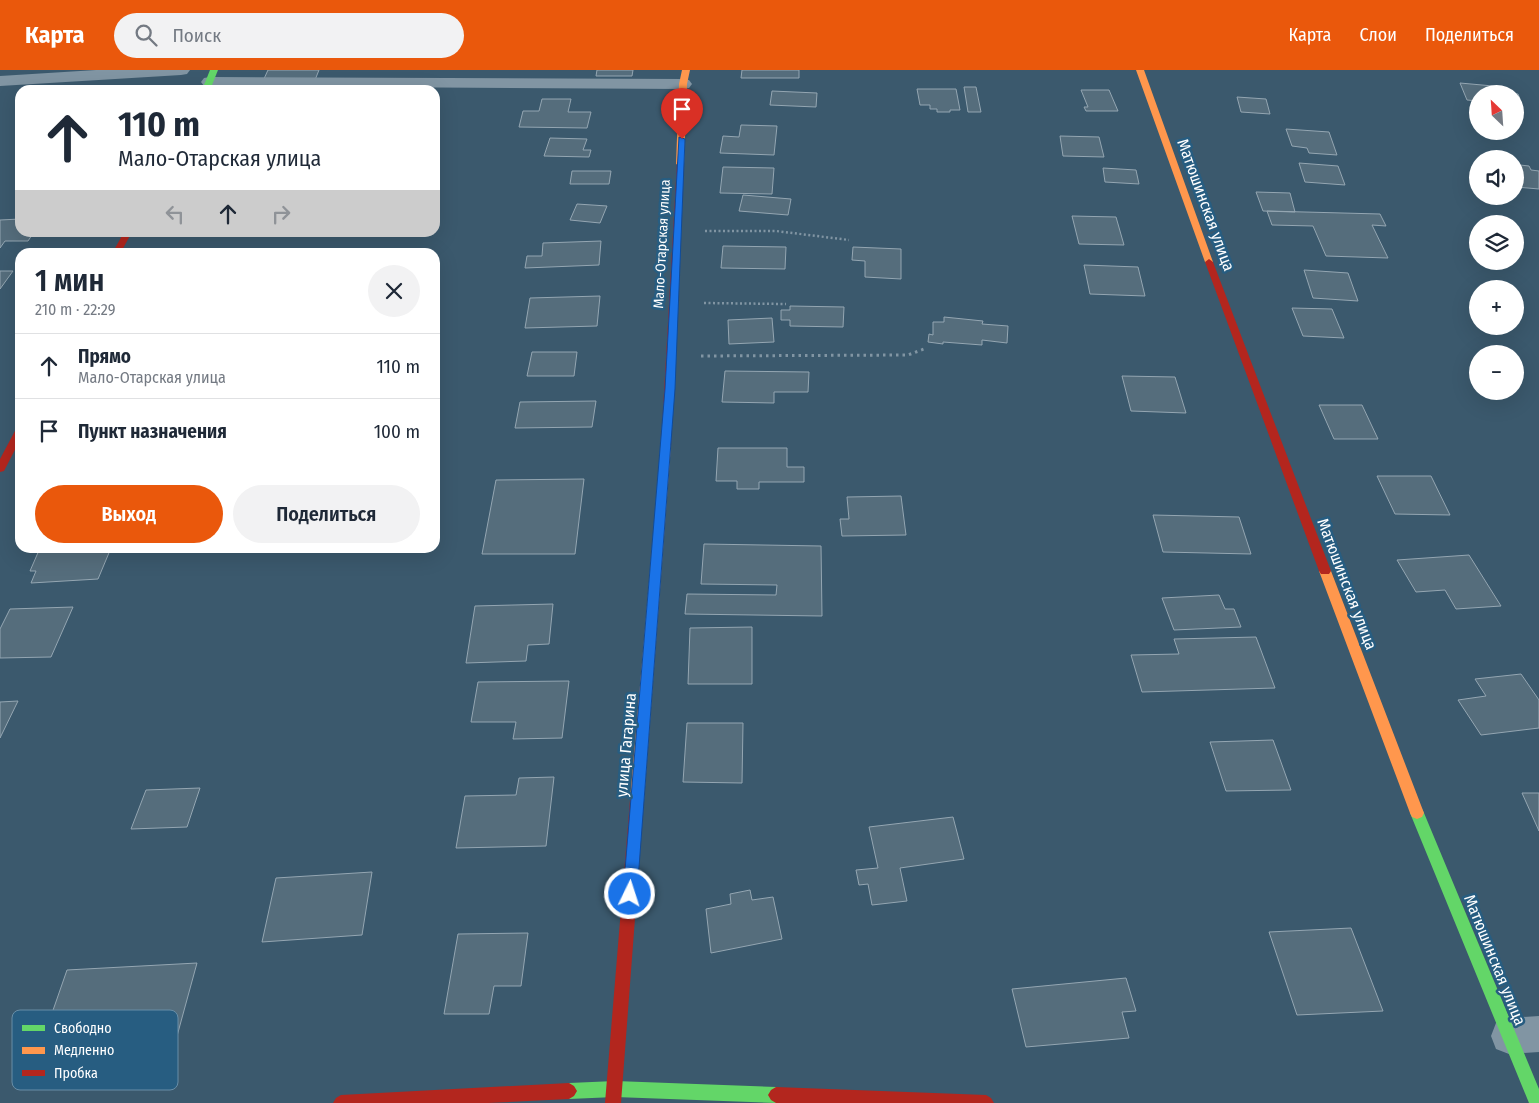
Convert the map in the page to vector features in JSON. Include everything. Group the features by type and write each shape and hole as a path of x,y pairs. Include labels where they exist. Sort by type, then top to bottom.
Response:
{"street":[{"path":"0,81 181,70"},
{"name":"Матюшинская улица","path":"1140,70 1238,345 1397,763 1524,1035 1537,1103"},
{"path":"210,81 685,77"},
{"name":"Мало-Отарская улица","path":"670,389 685,77"},
{"path":"119,248 125,237"},
{"name":"улица Гагарина","path":"613,1103 670,389"},
{"path":"0,468 15,440"},
{"path":"341,1103 615,1089 986,1103"}],"path":[{"path":"678,231 776,231 849,240"},
{"path":"675,302 786,304"},
{"path":"672,356 908,356 924,349"}],"building":[{"path":"268,70 319,70 315,80 263,81"},
{"path":"597,70 633,70 632,76 596,76"},
{"path":"742,70 799,70 799,78 741,78"},
{"path":"1460,83 1482,85 1469,85 1469,100 1467,100"},
{"path":"964,87 976,87 981,112 968,112"},
{"path":"917,89 956,89 960,110 937,112 937,109 930,109 930,105 920,105"},
{"path":"1081,90 1109,90 1118,111 1086,111 1084,107 1088,107"},
{"path":"772,91 817,93 816,107 770,105"},
{"path":"1237,97 1266,99 1270,114 1241,112"},
{"path":"542,99 571,99 568,112 591,112 587,128 519,127 523,111 539,111"},
{"path":"741,125 777,126 774,155 720,153 723,136 739,137"},
{"path":"1286,129 1329,132 1337,155 1309,153 1307,148 1292,146"},
{"path":"1060,136 1099,137 1104,157 1063,156"},
{"path":"550,138 587,139 583,150 591,150 589,157 544,156"},
{"path":"1299,163 1338,166 1345,185 1305,182"},
{"path":"1524,165 1529,166 1531,170 1539,171 1539,189 1524,188"},
{"path":"723,167 774,168 772,194 720,193"},
{"path":"1103,168 1136,170 1139,184 1105,182"},
{"path":"572,171 611,171 609,184 570,184"},
{"path":"1256,192 1290,193 1295,212 1263,211"},
{"path":"743,195 791,199 788,215 739,211"},
{"path":"577,204 607,206 600,223 570,220"},
{"path":"1267,211 1380,214 1386,226 1372,225 1388,258 1326,256 1313,226 1272,225"},
{"path":"1072,216 1116,217 1124,245 1079,244"},
{"path":"15,219 15,237 31,237 28,241 5,241 0,248 0,220"},
{"path":"601,241 599,265 525,268 527,256 542,256 543,243"},
{"path":"723,246 786,247 785,269 721,268"},
{"path":"853,247 901,249 901,279 865,277 865,261 852,260"},
{"path":"1084,265 1138,267 1145,296 1090,294"},
{"path":"1304,270 1348,273 1358,301 1313,298"},
{"path":"0,271 13,271 0,289"},
{"path":"600,296 597,326 525,328 530,298"},
{"path":"790,306 844,307 843,327 790,326 790,320 781,320 781,310 790,310"},
{"path":"1292,308 1332,309 1344,338 1303,336"},
{"path":"944,317 983,321 982,324 1008,326 1007,343 982,340 982,345 928,342 929,334 933,335 933,322 944,322"},
{"path":"772,318 774,342 729,344 728,320"},
{"path":"532,352 577,352 574,376 527,376"},
{"path":"725,371 809,372 808,392 774,392 774,403 722,402"},
{"path":"1122,376 1175,377 1186,413 1131,411"},
{"path":"596,401 592,427 515,428 520,402"},
{"path":"1319,405 1362,405 1378,439 1334,439"},
{"path":"718,448 787,448 787,467 804,467 804,482 759,482 759,489 737,489 737,481 716,481"},
{"path":"1377,476 1431,476 1450,515 1395,514"},
{"path":"584,479 575,554 482,554 496,480"},
{"path":"901,496 906,535 842,536 840,519 849,519 847,497"},
{"path":"1153,515 1239,517 1251,554 1163,552"},
{"path":"704,544 821,546 822,616 685,614 687,594 776,595 777,585 701,584"},
{"path":"38,553 109,553 98,579 31,583 36,571 30,571"},
{"path":"1469,555 1501,606 1456,609 1445,590 1416,592 1397,560"},
{"path":"1219,595 1225,609 1234,609 1241,627 1174,630 1162,598"},
{"path":"553,604 549,644 528,645 526,661 466,663 475,606"},
{"path":"73,607 51,657 0,658 0,629 10,609"},
{"path":"752,627 752,684 688,684 690,628"},
{"path":"1256,637 1275,688 1142,692 1131,655 1179,654 1174,639"},
{"path":"1521,674 1539,700 1539,728 1481,735 1458,700 1486,696 1475,679"},
{"path":"569,681 562,738 513,739 516,722 471,722 478,682"},
{"path":"18,701 0,738 0,702"},
{"path":"687,723 743,723 742,783 683,782"},
{"path":"1273,740 1291,790 1226,791 1210,742"},
{"path":"554,777 546,846 456,848 465,796 516,795 519,778"},
{"path":"200,788 187,827 131,829 146,790"},
{"path":"1522,793 1539,793 1539,831"},
{"path":"953,817 964,859 900,868 907,901 872,905 868,884 859,885 856,870 878,868 869,827"},
{"path":"372,872 362,935 262,942 276,878"},
{"path":"750,890 752,900 773,897 782,939 711,953 706,909 731,904 730,894"},
{"path":"1351,928 1383,1011 1297,1015 1269,932"},
{"path":"528,933 521,986 494,986 489,1014 444,1014 458,934"},
{"path":"197,963 178,1032 178,1010 53,1010 67,970"},
{"path":"1126,978 1136,1011 1122,1012 1129,1038 1026,1047 1012,989"}],"traffic: fast":[{"path":"208,85 214,70"},
{"path":"1417,813 1537,1103"},
{"path":"569,1091 615,1089 776,1095"}],"traffic: slow":[{"path":"680,164 683,84 686,70"},
{"path":"1140,70 1209,262"},
{"path":"637,800 666,445"},
{"path":"1325,571 1417,813"}],"traffic: jam":[{"path":"666,445 680,164"},
{"path":"119,248 125,237"},
{"path":"1209,262 1325,571"},
{"path":"0,468 15,440"},
{"path":"613,1103 637,800"},
{"path":"341,1103 569,1091"},
{"path":"776,1095 986,1103"}],"route":[{"path":"630,894 670,389 682,139"}]}
